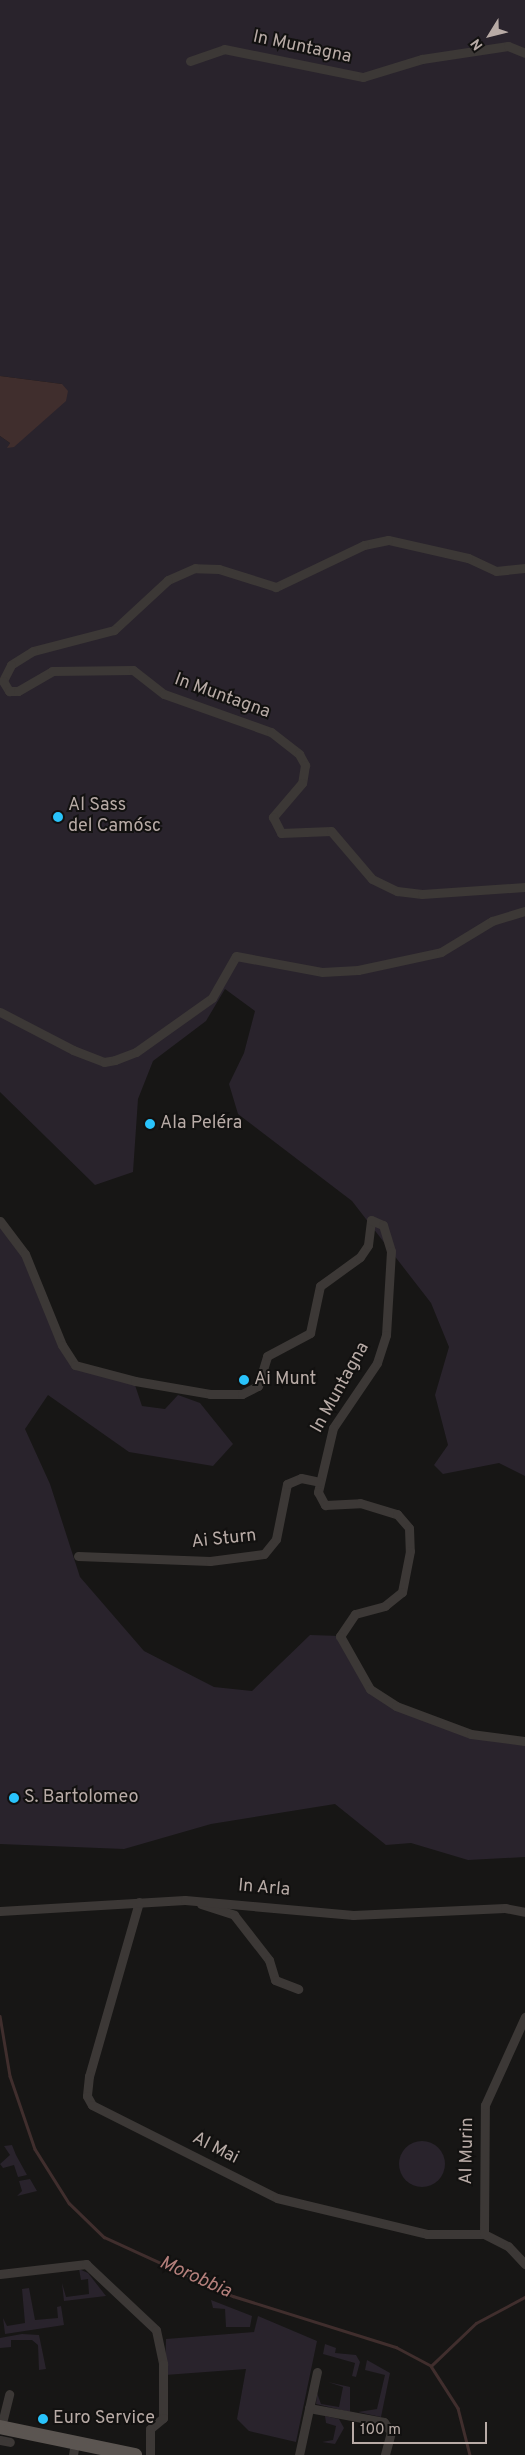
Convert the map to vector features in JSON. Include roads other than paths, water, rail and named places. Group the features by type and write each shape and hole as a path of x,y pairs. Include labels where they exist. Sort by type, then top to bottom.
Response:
{"main road":[{"path":"3,2434 74,2448 135,2455"}],"street":[{"name":"In Muntagna","path":"190,61 224,49 362,77 422,59 508,46 525,52"},
{"name":"In Muntagna","path":"525,568 496,571 468,558 426,552 408,544 388,540 364,545 276,587 212,567 181,573 162,584 110,632 28,654 6,671 3,684 18,692 52,671 133,670 164,694 271,732 299,754 306,765 302,783 273,817 281,833 332,832 372,879 398,891 422,894 525,887"},
{"path":"0,1012 73,1050 104,1062 115,1060 136,1052 212,998 236,956 322,972 358,970 441,952 492,921 525,911"},
{"name":"In Muntagna","path":"0,1221 25,1254 62,1344 75,1364 182,1391 237,1394 258,1386 262,1364 273,1350 310,1333 320,1286 360,1257 368,1245 371,1220 378,1220 388,1235 391,1251 386,1335 377,1363 333,1428 320,1482 320,1500 325,1505 360,1503 386,1508 410,1528 402,1592 384,1606 355,1614 340,1636 370,1688 432,1723 471,1734 525,1741"},
{"name":"Ai Sturn","path":"78,1556 210,1561 264,1554 276,1539 287,1484 300,1478 320,1482"},
{"path":"197,1901 234,1915 269,1960 275,1980 298,1989"},
{"name":"In Arla","path":"0,1911 14,1914 139,1902 197,1901 353,1915 505,1908 525,1912"},
{"name":"Al Mai","path":"139,1902 111,2010 89,2076 87,2096 92,2105 277,2198 427,2234 484,2234 508,2246 525,2264"},
{"name":"Al Murin","path":"484,2234 485,2105 525,2017"},
{"path":"0,2274 88,2265 156,2330 163,2364 163,2418 150,2429 150,2455"},
{"path":"299,2455 317,2372"},
{"path":"3,2434 9,2394"},
{"path":"309,2408 384,2422 391,2432 385,2455"}],"waterway":[{"name":"Morobbia","path":"0,2016 10,2076 35,2149 69,2203 104,2237 233,2296 396,2347 431,2366 458,2408 470,2455"},
{"path":"431,2366 476,2323 525,2297"}],"place":[{"name":"Al Sass del Camósc","path":"58,817"},
{"name":"Ala Peléra","path":"150,1124"},
{"name":"Ai Munt","path":"244,1380"},
{"name":"S. Bartolomeo","path":"14,1798"},
{"name":"Euro Service","path":"43,2419"}]}
